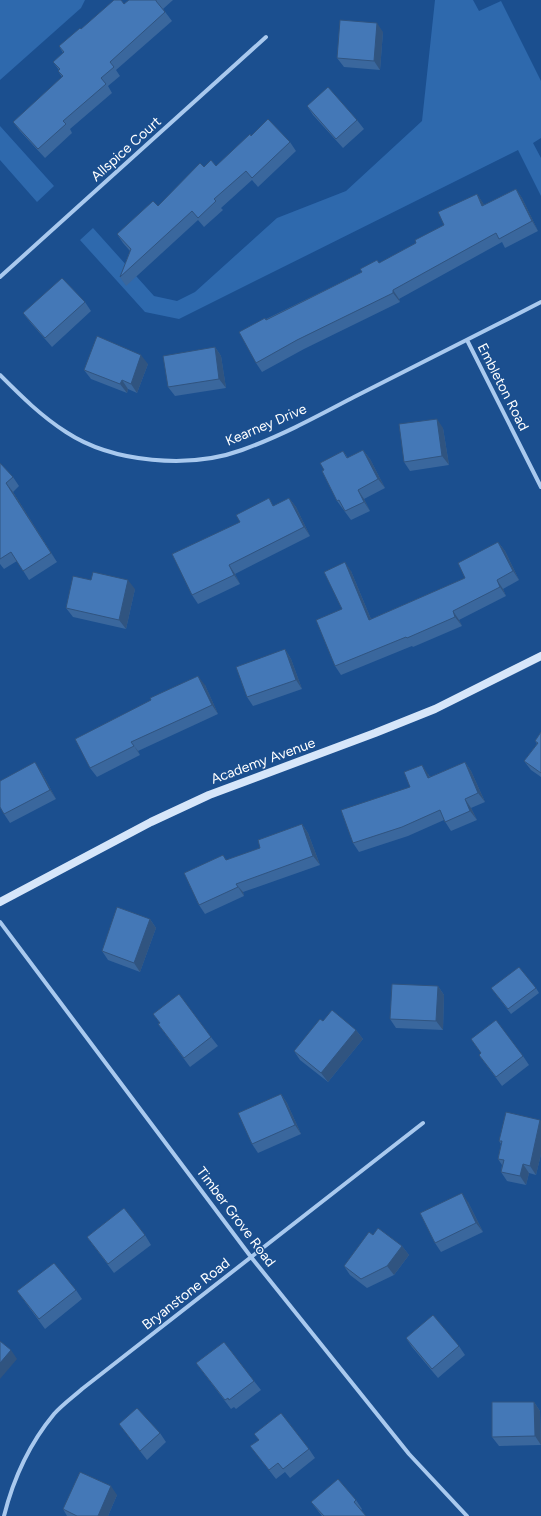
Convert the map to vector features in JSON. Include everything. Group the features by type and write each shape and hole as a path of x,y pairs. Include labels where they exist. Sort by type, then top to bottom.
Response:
{"street":[{"name":"Allspice Court","path":"0,277 266,37"},
{"name":"Kearney Drive","path":"0,375 36,410 67,433 96,447 133,458 205,460 241,451 289,430 541,302"},
{"name":"Embleton Road","path":"467,340 541,487"},
{"name":"Academy Avenue","path":"0,902 151,822 209,795 436,709 541,656"},
{"name":"Timber Grove Road","path":"0,922 251,1257 409,1454 467,1516"},
{"name":"Bryanstone Road","path":"4,1516 9,1497 23,1464 37,1438 55,1414 82,1389 423,1123"}],"shaded area":[{"path":"0,0 85,0 81,8 0,80"},
{"path":"435,0 473,0 479,11 501,1 541,81 541,138 533,143 541,158 541,196 518,150 179,319 145,312 80,240 93,228 154,296 177,301 195,292 277,218 346,191 422,121"},
{"path":"0,126 54,186 37,202 0,160"}],"building":[{"path":"114,0 121,0 124,4 129,0 156,0 165,12 110,62 114,67 101,78 106,84 63,121 66,124 38,149 13,122 63,76 58,71 60,69 53,62 64,52 59,46"},
{"path":"340,20 377,23 374,61 337,58"},
{"path":"328,87 357,120 336,139 307,106"},
{"path":"268,119 290,142 252,178 246,171 214,199 216,201 198,218 192,211 120,277 131,249 117,234 153,201 158,206 200,163 204,167 211,160 216,166 250,134 251,136"},
{"path":"516,189 532,221 499,239 496,233 393,290 393,293 297,340 256,363 239,332 362,272 360,269 377,260 379,263 416,243 415,240 444,225 438,212 477,194 482,206"},
{"path":"62,278 85,302 45,338 23,313"},
{"path":"97,336 141,355 131,384 122,380 120,384 84,370"},
{"path":"215,347 219,379 168,387 163,356"},
{"path":"437,419 442,456 404,462 399,424"},
{"path":"363,450 378,479 358,490 364,502 345,511 339,500 337,501 322,471 324,470 320,463 343,451 347,458"},
{"path":"0,463 13,477 6,483 51,553 23,571 11,552 0,559"},
{"path":"269,498 273,506 289,498 304,527 229,565 234,575 192,595 172,554 240,522 236,515"},
{"path":"498,542 513,571 497,580 500,587 453,611 455,617 407,638 406,637 335,666 316,620 342,609 324,572 345,562 369,620 465,578 458,563"},
{"path":"93,572 128,580 119,620 66,608 73,576 91,580"},
{"path":"285,649 296,680 247,697 236,667"},
{"path":"198,676 212,705 131,742 134,746 90,768 75,739 151,700 150,698"},
{"path":"541,732 541,773 524,761 538,743 535,741"},
{"path":"35,762 50,790 4,814 0,807 0,781"},
{"path":"465,762 478,793 465,799 470,811 445,822 440,810 402,827 353,843 341,810 410,787 404,772 422,765 428,778"},
{"path":"302,824 313,856 236,884 238,887 199,905 184,873 223,855 226,860 260,848 258,840"},
{"path":"117,907 150,919 134,963 102,951"},
{"path":"519,967 536,988 508,1009 491,988"},
{"path":"392,984 438,986 436,1021 390,1019"},
{"path":"179,994 211,1037 184,1058 158,1024 160,1023 153,1014"},
{"path":"332,1010 356,1030 321,1073 294,1051 320,1019 323,1021"},
{"path":"496,1020 523,1056 496,1077 479,1055 481,1053 471,1039"},
{"path":"281,1094 295,1125 252,1144 238,1113"},
{"path":"506,1112 540,1120 530,1166 523,1164 520,1176 501,1172 504,1160 498,1159 502,1141 499,1141"},
{"path":"462,1193 476,1223 435,1243 420,1213"},
{"path":"124,1208 145,1235 108,1264 87,1237"},
{"path":"378,1228 402,1246 387,1266 361,1279 344,1266 369,1232 373,1235"},
{"path":"54,1263 76,1290 39,1319 17,1291"},
{"path":"433,1315 459,1346 432,1369 406,1338"},
{"path":"0,1341 11,1350 0,1363"},
{"path":"224,1342 254,1381 229,1400 228,1398 225,1400 196,1363"},
{"path":"492,1402 534,1402 535,1436 492,1437"},
{"path":"137,1408 160,1433 140,1451 119,1424"},
{"path":"281,1413 309,1449 283,1469 278,1463 269,1470 250,1446 259,1440 254,1434"},
{"path":"80,1472 111,1486 98,1516 77,1516 63,1509"},
{"path":"338,1479 356,1500 354,1502 366,1516 324,1516 311,1502"}]}
